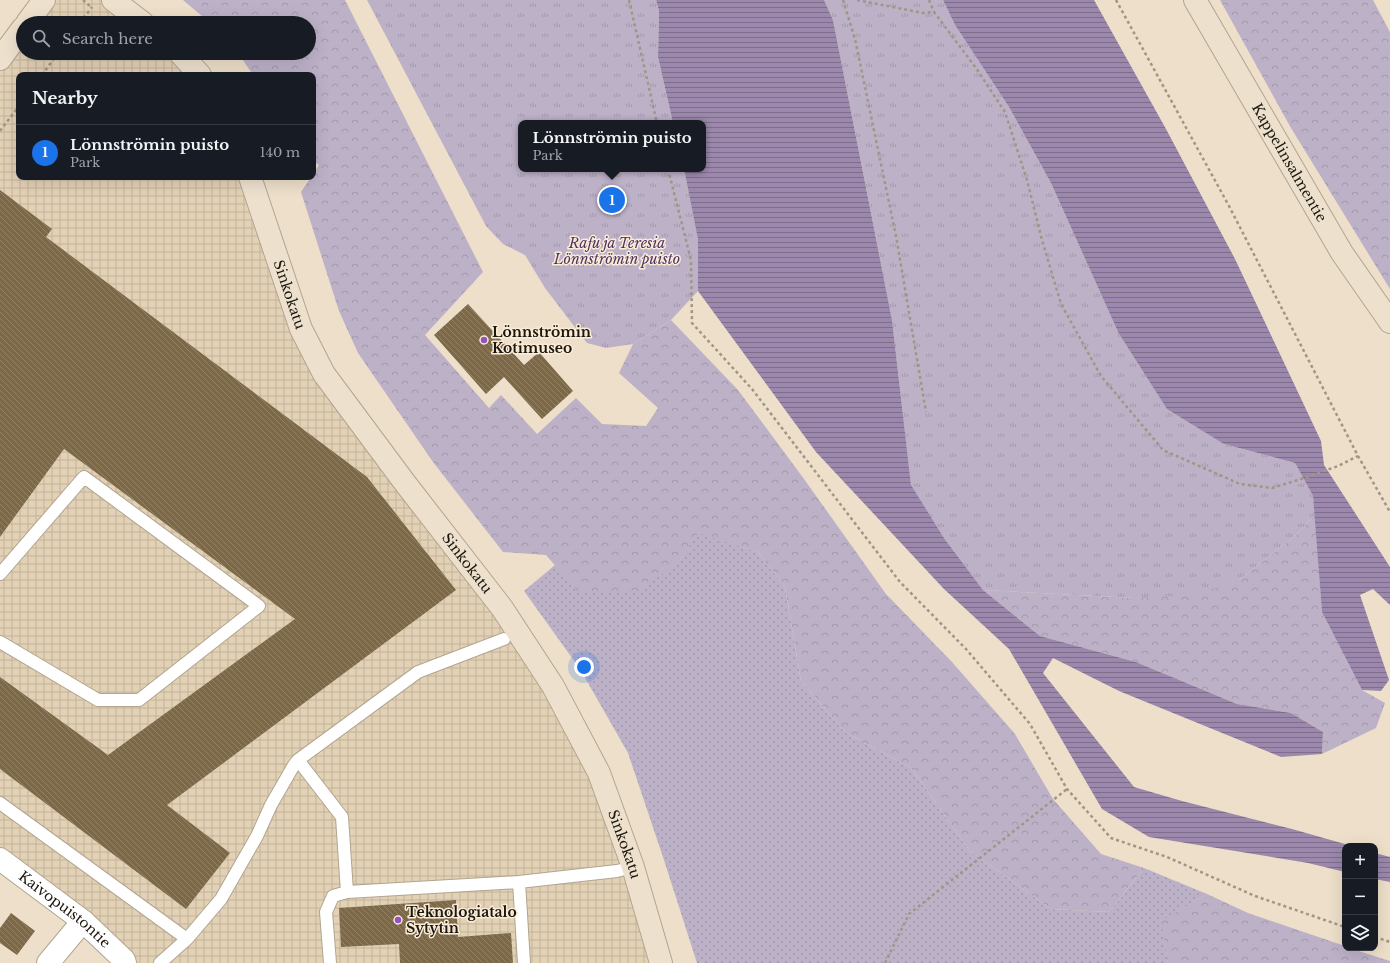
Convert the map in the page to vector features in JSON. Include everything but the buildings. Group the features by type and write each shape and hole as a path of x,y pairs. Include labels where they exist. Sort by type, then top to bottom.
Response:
{"main road":[{"path":"32,16 44,0"},
{"name":"Kappelinsalmentie","path":"1195,0 1342,253 1390,322"},
{"path":"104,2 130,16"},
{"path":"0,59 16,37"},
{"path":"186,60 197,72"},
{"name":"Sinkokatu","path":"251,180 301,329 324,374 405,484 502,608 553,686 599,773 633,867 661,963"}],"street":[{"name":"Kaivopuistontie","path":"0,859 83,920 125,963"},
{"path":"48,963 83,920"}],"lane":[{"path":"0,574 84,477 259,606 139,700 98,700 0,642"},
{"path":"160,963 187,939 222,899 257,836 271,805 298,760 418,672 504,640"},
{"path":"298,760 342,817 347,892"},
{"path":"0,803 187,939"},
{"path":"330,963 326,912 333,896 347,892 519,882 617,871 633,867"},
{"path":"519,882 524,963"}],"path":[{"path":"83,0 92,7"},
{"path":"629,0 656,120"},
{"path":"843,0 855,39 896,236 926,412"},
{"path":"857,0 923,13 934,12"},
{"path":"929,0 934,12 976,68 1005,112 1027,180 1042,240 1061,304 1102,376 1163,450 1240,484 1272,488 1338,466 1358,456"},
{"path":"1116,0 1230,206 1358,456 1390,512"},
{"path":"85,16 92,7 104,2"},
{"path":"44,72 53,60"},
{"path":"0,131 16,110"},
{"path":"669,172 691,260 692,323 752,389 900,582 966,649 1030,724 1067,789 1111,838 1167,857 1255,896 1342,926"},
{"path":"885,963 909,914 1067,789"},
{"path":"1378,939 1390,942"}],"shaded area":[{"path":"44,0 113,0 134,16 32,16"},
{"path":"656,0 824,0 833,20 892,320 911,485 944,538 983,590 1040,636 1136,662 1237,704 1291,713 1323,732 1322,754 1281,757 1119,691 1053,658 1043,673 1134,787 1342,843 1342,871 1308,863 1149,837 1102,809 1009,649 944,589 816,452 698,291 698,240 685,172 706,172 706,120 672,120 658,57 659,11"},
{"path":"943,0 1094,0 1166,129 1235,259 1321,441 1324,465 1390,567 1390,605 1373,589 1360,595 1389,680 1381,691 1362,690 1322,612 1313,496 1295,463 1224,444 1167,409 1118,332 1051,183 1009,107 955,25"},
{"path":"16,37 16,60 186,60 197,72 16,72 16,180 251,180 301,329 502,608 599,773 661,963 125,963 0,859 0,59"},
{"path":"1378,854 1390,857 1390,882 1378,880"}],"green space":[{"path":"183,0 345,0 483,272 425,335 489,408 501,395 537,434 576,398 602,424 646,426 658,408 619,373 633,344 671,320 738,390 886,594 952,662 1015,734 1053,799 1101,854 1144,868 1109,912 1051,909 970,851 911,768 845,732 801,681 785,587 758,552 698,533 680,560 642,590 579,593 546,555 503,552 433,462 358,353 339,311 301,192 309,180 316,180 316,170 319,165 316,163 316,72 251,72 243,60 316,60 316,16 202,16"},
{"name":"Rafu ja Teresia Lönnströmin puisto","path":"367,0 656,0 659,11 658,57 672,120 518,120 518,172 685,172 698,240 698,291 671,320 633,344 606,348 587,343 545,288 525,255 503,244 486,226"},
{"path":"824,0 943,0 955,25 1009,107 1051,183 1118,332 1224,444 1295,463 1313,496 1315,515 1295,536 1240,579 1210,590 1173,596 1135,598 983,590 944,538 911,486 892,320 833,20"},
{"path":"1220,0 1373,0 1390,32 1390,289 1291,128"},
{"path":"1315,515 1322,612 1362,690 1385,703 1376,728 1322,754 1323,732 1291,713 1237,704 1136,662 1040,636 983,590 1135,598 1240,579 1295,536"},
{"path":"698,532 758,552 785,587 801,681 845,732 911,768 970,851 1051,909 1109,912 1144,868 1207,894 1162,921 1168,963 697,963 628,753 580,669 524,591 555,565 580,593 680,560"},
{"path":"1207,894 1248,913 1342,945 1342,951 1358,951 1390,961 1390,963 1168,963 1161,921"}],"place":[{"name":"Lönnströmin puisto","path":"612,200"},
{"name":"Lönnströmin Kotimuseo","path":"484,340"},
{"name":"Teknologiatalo Sytytin","path":"398,920"}]}
